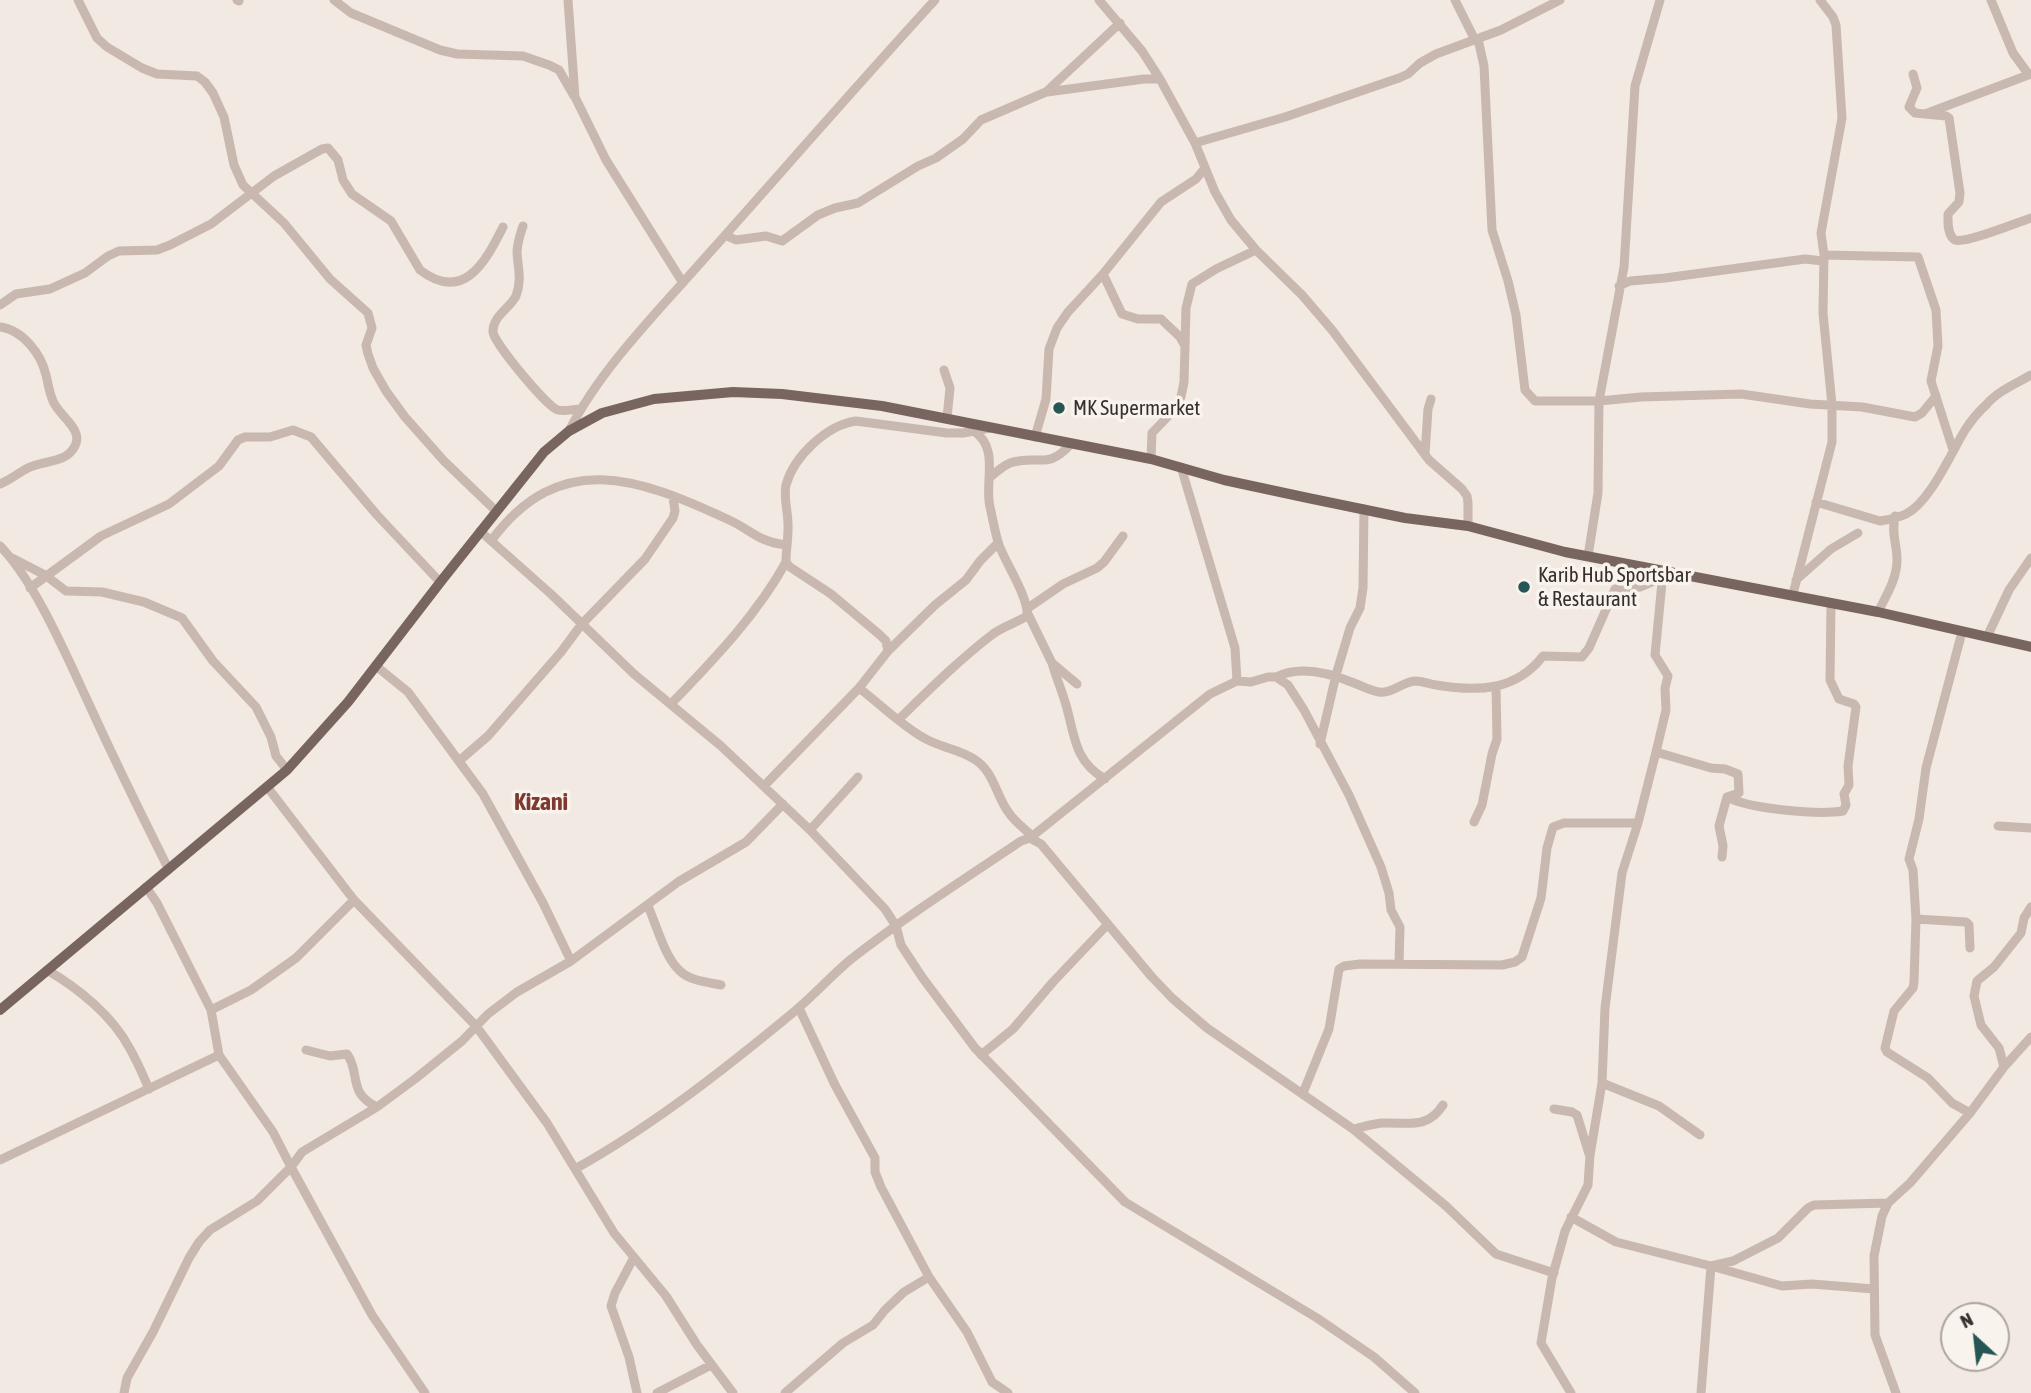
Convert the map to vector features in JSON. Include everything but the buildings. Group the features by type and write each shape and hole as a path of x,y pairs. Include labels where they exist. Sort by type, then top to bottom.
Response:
{"main road":[{"path":"0,1010 287,770 323,733 544,452 569,430 602,413 654,399 733,392 782,394 845,401 947,418 1151,459 1224,480 1364,509 1468,526 1663,574 1793,594 2031,647"}],"street":[{"path":"78,0 97,38 107,47 157,74 197,76 205,82 225,117 237,175 252,195 284,223 330,279 368,313 372,328 366,345 368,354 386,391 444,461 496,511"},
{"path":"334,0 351,13 440,50 457,54 523,56 558,70 575,97 606,160 682,283"},
{"path":"568,0 575,97"},
{"path":"569,430 580,409 682,283 935,0"},
{"path":"1099,0 1120,23 1160,79 1195,143 1215,192 1231,220 1256,250 1303,295 1425,454 1467,496 1468,526"},
{"path":"1455,0 1477,39 1484,66 1492,230 1516,315 1525,390 1535,401 1599,401 1741,394 1810,404 1862,407 1915,416 1922,413 1936,396"},
{"path":"1195,143 1285,117 1399,78 1427,58 1501,30 1560,0"},
{"path":"1588,556 1598,493 1599,401 1624,267 1635,86 1660,0"},
{"path":"1793,594 1832,442 1832,405 1823,313 1822,220 1842,118 1836,25 1820,0"},
{"path":"1925,114 2030,74 2012,53 1991,0"},
{"path":"1046,92 1120,23"},
{"path":"1913,74 1917,88 1909,107 1915,113 1950,118 1960,193 1958,202 1948,214 1949,233 1953,239 1967,239 2031,218"},
{"path":"725,235 736,240 761,236 778,241 787,239 818,215 858,203 936,158 962,139 981,120 1046,92 1160,79"},
{"path":"0,305 16,294 57,286 85,273 119,251 157,250 170,245 211,224 294,163 328,148 338,160 343,180 352,194 391,220 420,270 428,276 451,284 460,282 475,271 492,249 503,227"},
{"path":"1035,437 1046,399 1049,349 1058,328 1086,290 1103,274 1161,202 1196,179 1205,168"},
{"path":"523,226 517,249 521,274 518,289 511,303 495,321 494,334 508,356 551,406 557,410 580,409"},
{"path":"1151,459 1152,433 1176,408 1181,397 1186,308 1192,284 1256,250"},
{"path":"1619,286 1630,281 1805,259 1919,257 1936,310 1938,346 1931,381 1953,450"},
{"path":"1103,274 1122,314 1138,319 1161,320 1180,337 1185,346"},
{"path":"0,327 15,332 34,350 46,372 54,404 77,436 76,445 68,454 58,460 27,468 0,484"},
{"path":"944,370 950,388 947,418"},
{"path":"1816,502 1880,521 1906,515 1919,503 1967,426 1995,395 2031,375"},
{"path":"1425,454 1431,398"},
{"path":"671,704 727,644 786,562 787,483 813,444 826,432 843,423 856,421 947,433 991,428"},
{"path":"30,588 101,536 169,504 219,466 238,440 245,437 270,437 293,430 311,437 377,515 440,582"},
{"path":"974,431 982,437 989,450 989,500 998,543 1052,663 1076,744 1092,771 1105,779"},
{"path":"989,478 1012,462 1052,460 1071,444"},
{"path":"1181,467 1235,648 1237,681"},
{"path":"491,541 507,519 549,489 564,483 617,480 646,486 729,520 766,542 786,545"},
{"path":"459,761 488,736 581,625 645,559 673,518 673,498"},
{"path":"1320,744 1336,675 1350,628 1360,608 1363,588 1364,509"},
{"path":"1878,612 1896,570 1897,558 1892,531 1895,516"},
{"path":"480,531 810,830 885,909 896,926 901,945 943,1009 981,1055 1125,1202 1317,1318 1374,1357 1415,1393"},
{"path":"1796,580 1831,550 1858,533"},
{"path":"899,719 940,677 996,632 1027,615 1028,610 1063,584 1097,568 1123,536"},
{"path":"764,786 859,688 887,646 898,641 966,580 998,543"},
{"path":"0,546 12,558 65,653 168,868"},
{"path":"12,558 45,575 66,591 102,592 144,602 182,618 213,661 256,707 271,737 276,755 287,770"},
{"path":"1987,637 2009,590 2031,558"},
{"path":"786,562 831,594 887,646"},
{"path":"575,1169 629,1137 746,1052 799,1008 843,966 896,926 1021,841 1031,837 1210,694 1237,681 1251,682 1305,671 1336,675 1379,692 1387,692 1406,682 1418,681 1437,686 1496,688 1531,672 1543,656 1582,657 1589,648 1615,589 1640,587 1663,574"},
{"path":"1571,1393 1541,1343 1564,1231 1588,1185 1602,1083 1605,1008 1622,873 1638,823 1666,710 1665,688 1668,676 1654,655 1663,574"},
{"path":"1727,797 1740,804 1843,811 1846,805 1844,794 1849,785 1848,766 1856,707 1839,699 1830,680 1831,604"},
{"path":"1962,632 1926,768 1919,819 1909,859 1913,870 1916,919 1913,988 1894,1011 1885,1048 1887,1052 1928,1078 1952,1104 1970,1113"},
{"path":"1052,663 1077,684"},
{"path":"376,666 408,692 501,824 572,961"},
{"path":"1276,677 1293,693 1349,795 1381,867 1391,910 1400,927 1399,964"},
{"path":"859,688 926,740 974,759 994,782 1010,816 1041,844 1172,998 1207,1028 1353,1129 1446,1206 1496,1254 1554,1273"},
{"path":"1474,822 1482,805 1497,739 1496,688"},
{"path":"1656,752 1738,774 1739,793 1727,797"},
{"path":"810,830 858,777"},
{"path":"268,788 354,901 476,1026 547,1123 614,1233 666,1296 711,1365 733,1393"},
{"path":"1721,858 1723,846 1719,826 1727,797"},
{"path":"124,1393 127,1377 153,1332 188,1258 210,1230 257,1201 302,1152 377,1107 415,1079 517,992 572,961 678,883 746,842 783,804"},
{"path":"1303,1093 1329,1029 1339,969 1360,964 1502,965 1515,961 1522,957 1541,898 1547,848 1553,827 1563,823 1638,823"},
{"path":"1998,826 2031,828"},
{"path":"146,887 164,915 211,1010 219,1055 274,1132 372,1315 425,1393"},
{"path":"211,1010 251,990 296,958 354,901"},
{"path":"648,906 672,960 680,971 697,980 721,985"},
{"path":"2004,1067 1999,1048 1982,1025 1974,996 1977,981 1994,967 2021,933 2024,918 2031,907"},
{"path":"1916,919 1966,922 1969,925 1970,948"},
{"path":"981,1055 1013,1030 1108,924"},
{"path":"47,970 92,1003 116,1027 149,1088"},
{"path":"799,1008 835,1086 875,1158 875,1172 881,1187 929,1277 967,1332 992,1382 1008,1393"},
{"path":"1896,1393 1875,1335 1874,1256 1882,1216 1888,1203 1910,1183 2031,1037"},
{"path":"306,1050 330,1056 347,1054 351,1059 355,1084 367,1102 377,1107"},
{"path":"0,1160 219,1055"},
{"path":"1602,1083 1659,1106 1700,1135"},
{"path":"1353,1129 1378,1123 1426,1122 1436,1116 1443,1105"},
{"path":"1554,1108 1577,1115 1590,1155"},
{"path":"283,1151 302,1152"},
{"path":"1711,1266 1733,1261 1778,1238 1814,1205 1888,1203"},
{"path":"1572,1217 1616,1242 1782,1286 1812,1284 1874,1289"},
{"path":"633,1259 611,1306 629,1357 637,1393"},
{"path":"1701,1393 1711,1266"},
{"path":"785,1393 844,1343 873,1325 904,1292 929,1277"},
{"path":"657,1393 711,1365"}],"place":[{"name":"MK Supermarket","path":"1059,408"},
{"name":"Karib Hub Sportsbar & Restaurant","path":"1524,587"}],"district":[{"name":"Kizani","path":"541,802"}]}
